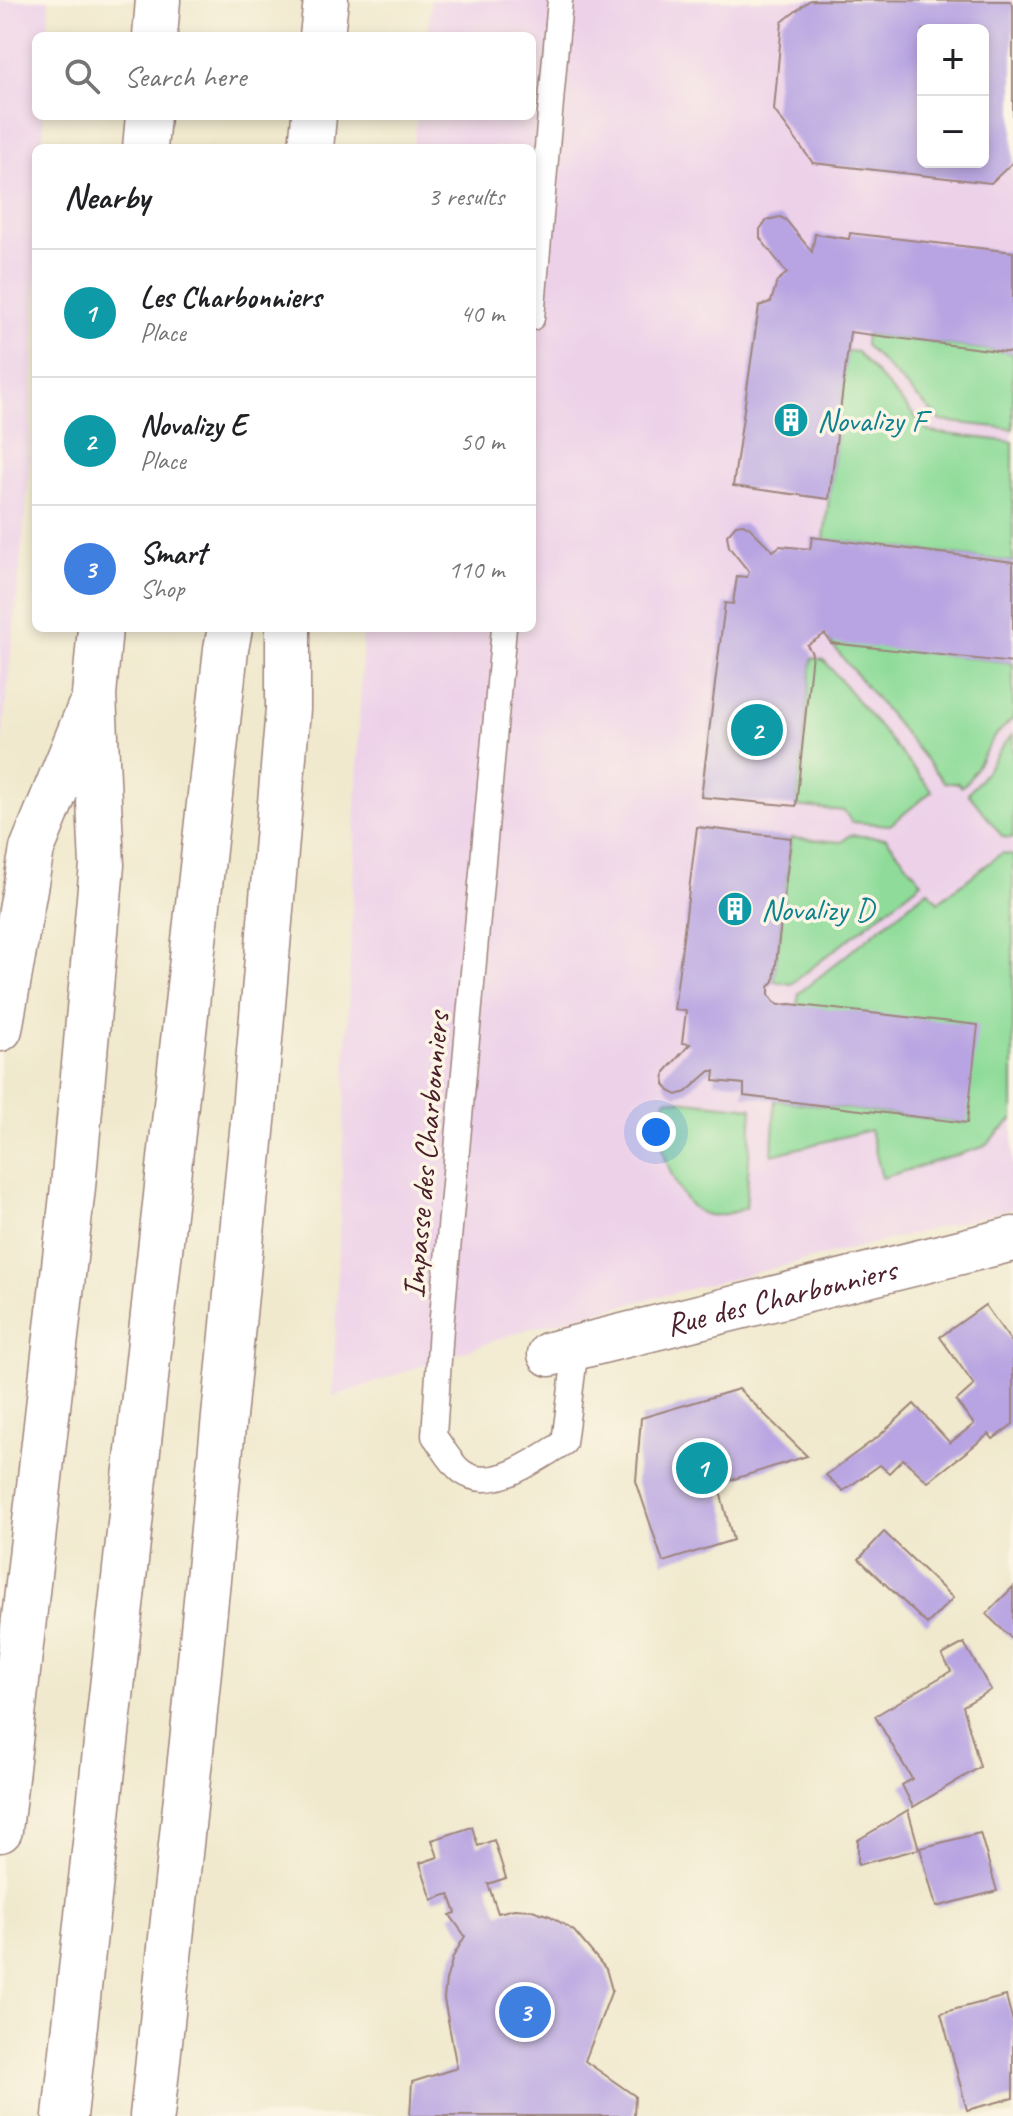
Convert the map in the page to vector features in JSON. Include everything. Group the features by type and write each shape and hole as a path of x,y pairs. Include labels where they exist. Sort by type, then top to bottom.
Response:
{"main road":[{"path":"155,32 158,0"},
{"path":"322,32 326,0"},
{"path":"145,144 148,120"},
{"path":"311,144 314,120"},
{"path":"0,1830 73,1187 102,865 94,695 100,632"},
{"path":"65,2116 229,632"},
{"path":"152,2115 254,1111 288,709 288,632"},
{"path":"0,1029 32,849 94,695"},
{"name":"Rue des Charbonniers","path":"563,1351 1013,1239"}],"lane":[{"path":"536,273 560,0"},
{"name":"Impasse des Charbonniers","path":"504,632 434,1436 461,1471 480,1479 500,1477 564,1443 563,1351"}],"shaded area":[{"path":"0,0 49,0 48,32 32,32 32,120 44,120 43,144 32,144 32,396 28,489 0,760"},
{"path":"431,0 1013,0 1013,1209 528,1329 333,1397 363,632 536,632 536,144 414,144 416,120 536,120 536,32 427,32"}],"green space":[{"path":"866,334 1013,353 1013,429 941,421 865,345"},
{"path":"847,351 857,352 929,432 1013,442 1013,562 824,539"},
{"path":"829,641 1013,663 1013,718 994,737 968,781 961,787 959,783 945,783"},
{"path":"812,658 824,660 932,791 890,825 852,822 844,811 796,806"},
{"path":"1013,734 1013,838 1003,837 968,793"},
{"path":"850,835 886,838 922,882 791,984 774,981 791,838 842,842"},
{"path":"1002,853 1013,855 1013,1119 983,1147 882,1178 870,1130 772,1155 775,1100 967,1123 797,1005 799,993 928,890 938,902"},
{"path":"666,1099 752,1108 746,1208 723,1215 708,1215 682,1195 663,1147"}],"building":[{"path":"810,0 1010,1 1013,5 1013,162 991,183 813,163 774,110 782,22"},
{"name":"Novalizy F","path":"780,217 786,220 812,252 815,234 849,239 850,233 1013,252 1013,353 850,332 829,499 733,486 759,306 771,302 777,281 787,273 760,238 760,229 767,220"},
{"path":"743,524 773,551 780,546 810,549 812,537 1013,562 1013,663 831,643 825,634 807,645 812,653 796,806 701,797 725,603 733,604 737,576 747,577 749,572 729,547 727,535 736,525"},
{"name":"Novalizy D","path":"697,827 791,838 774,981 769,987 769,995 774,1002 779,1005 978,1025 967,1123 744,1096 744,1084 714,1081 715,1071 710,1071 686,1092 677,1095 669,1091 664,1084 665,1072 690,1044 682,1043 686,1011 674,1010"},
{"path":"985,1305 1013,1344 1013,1424 993,1439 989,1434 928,1482 903,1459 889,1473 880,1465 843,1491 826,1475 879,1436 914,1404 950,1443 974,1424 956,1401 974,1385 940,1337"},
{"path":"739,1389 807,1456 718,1484 733,1540 663,1562 636,1481 641,1418"},
{"path":"884,1532 953,1598 927,1624 859,1559"},
{"path":"1013,1587 1013,1640 986,1614"},
{"path":"964,1643 991,1690 963,1706 980,1767 913,1807 902,1785 912,1779 875,1716 951,1671 942,1655"},
{"path":"908,1810 919,1849 858,1865 858,1840"},
{"path":"472,1827 478,1846 494,1840 506,1878 488,1884 498,1913 514,1909 532,1910 550,1916 574,1931 606,1969 612,1990 585,2061 635,2096 634,2116 410,2116 412,2082 457,2068 444,1999 453,1957 465,1936 450,1915 456,1913 449,1894 432,1900 420,1863 438,1857 432,1840"},
{"path":"980,1833 997,1891 936,1907 920,1848"},
{"path":"1006,1996 1013,2022 1013,2098 967,2110 941,2013"}],"place":[{"name":"Novalizy F","path":"791,420"},
{"name":"Novalizy E","path":"757,730"},
{"name":"Novalizy D","path":"735,909"},
{"name":"Les Charbonniers","path":"702,1468"},
{"name":"Smart","path":"525,2012"}]}
